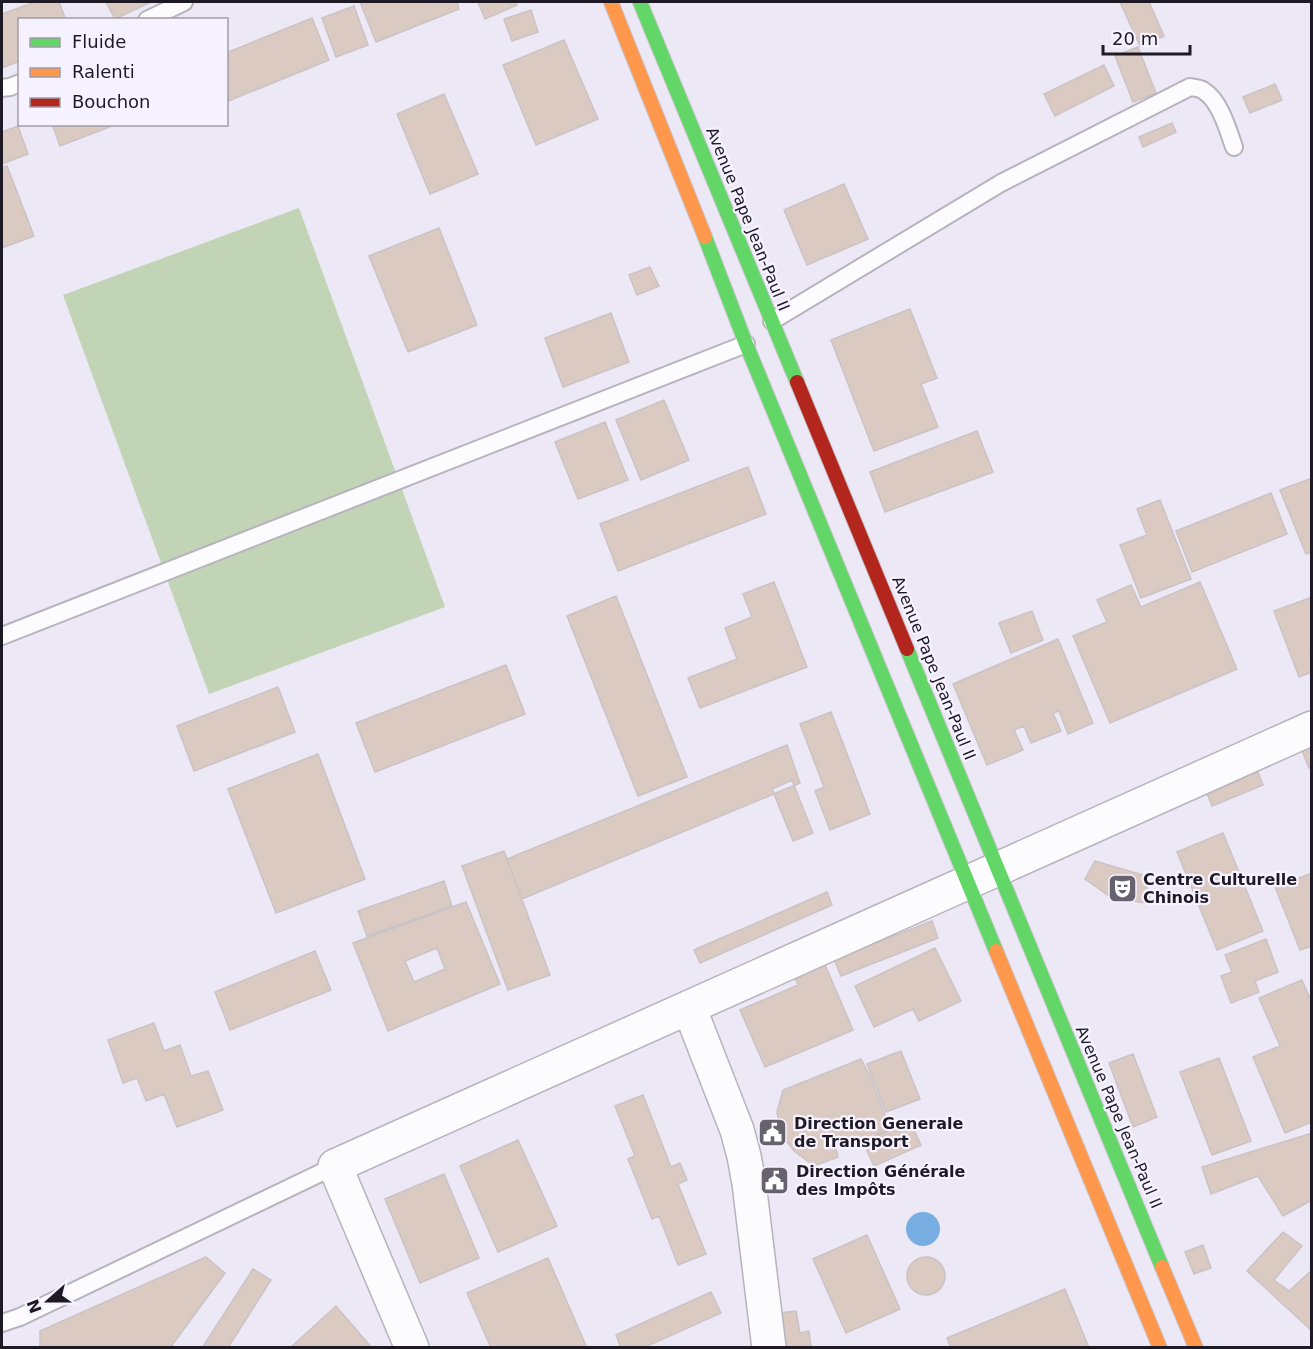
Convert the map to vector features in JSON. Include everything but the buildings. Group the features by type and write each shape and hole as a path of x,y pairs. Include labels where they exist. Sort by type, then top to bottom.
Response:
{"main road":[{"path":"611,2 746,344 1160,1347"},
{"name":"Avenue Pape Jean-Paul II","path":"640,2 1196,1347"}],"street":[{"path":"412,1347 335,1166 1311,728"},
{"path":"689,1007 737,1130 744,1156 769,1347"}],"lane":[{"path":"151,18 184,2"},
{"path":"2,88 18,84"},
{"path":"772,321 1001,183 1190,87 1204,90 1214,101 1234,147"},
{"path":"2,636 746,344"},
{"path":"2,1323 20,1317 335,1166"}],"green space":[{"path":"299,208 445,607 209,694 63,295"}],"water":[{"path":"923,1212 935,1217 940,1229 935,1241 923,1246 911,1241 906,1229 911,1217"}],"traffic: fast":[{"path":"640,2 797,382"},
{"path":"705,237 746,344 996,951"},
{"path":"907,649 1162,1267"}],"traffic: slow":[{"path":"611,2 705,237"},
{"path":"996,951 1160,1348"},
{"path":"1162,1267 1196,1348"}],"traffic: jam":[{"path":"797,382 907,649"}],"place":[{"name":"Centre Culturelle Chinois","path":"1122,888"},
{"name":"Direction Generale de Transport","path":"773,1132"},
{"name":"Direction Générale des Impôts","path":"775,1180"}]}
